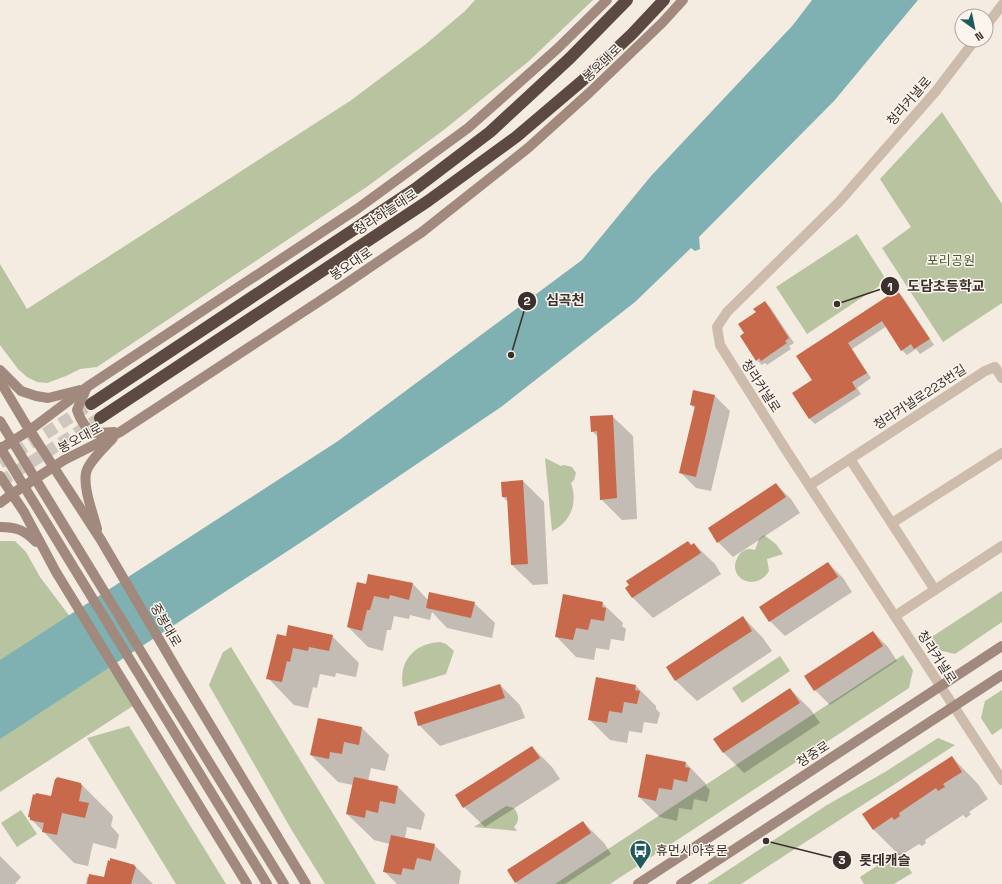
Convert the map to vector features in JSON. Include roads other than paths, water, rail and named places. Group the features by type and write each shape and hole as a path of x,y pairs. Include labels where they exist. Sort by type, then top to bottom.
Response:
{"highway":[{"name":"청라하늘대로","path":"91,404 415,189 490,132 570,58 627,0"},
{"name":"청라하늘대로","path":"100,418 428,201 516,137 632,34 664,0"},
{"path":"608,56 672,0"}],"main road":[{"path":"267,884 0,448 30,430 87,387 357,209 468,128 557,49 607,0"},
{"name":"봉오대로","path":"0,503 64,460 120,432 422,232 528,148 589,93 683,0"},
{"path":"0,370 21,391 36,396 48,398 87,387"},
{"name":"중봉대로","path":"0,381 101,540 180,675 306,884"},
{"path":"87,387 77,410 80,420 87,428 96,433 120,432"},
{"path":"0,421 284,884"},
{"path":"101,540 86,486 86,472 98,454 120,432"},
{"path":"0,476 24,512 56,572"},
{"path":"0,527 13,527 27,533 36,542 56,572 247,884"},
{"name":"청중로","path":"638,884 1002,646"},
{"path":"681,884 953,705 1002,675"}],"street":[{"path":"994,16 1002,5"},
{"name":"청라커낼로","path":"969,48 936,91 839,202 726,312 717,327 720,345 1002,780"},
{"name":"청라커낼로223번길","path":"810,485 984,370 995,367 1002,378"},
{"path":"892,523 1002,453"},
{"path":"850,459 935,590"},
{"path":"895,616 1002,546"}],"water":[{"path":"812,0 918,0 834,101 699,237 700,249 695,251 691,248 635,302 501,407 312,535 0,739 0,660 338,441 582,260 651,176 793,25"}],"tunnel":[{"path":"0,463 91,404"},
{"path":"0,482 100,418"}],"place":[{"name":"도담초등학교","path":"837,304"},
{"name":"심곡천","path":"511,355"},
{"name":"롯데캐슬","path":"766,841"},
{"name":"휴먼시아후문","path":"640,870"}],"park label":[{"name":"포리공원","path":"951,260"}]}
